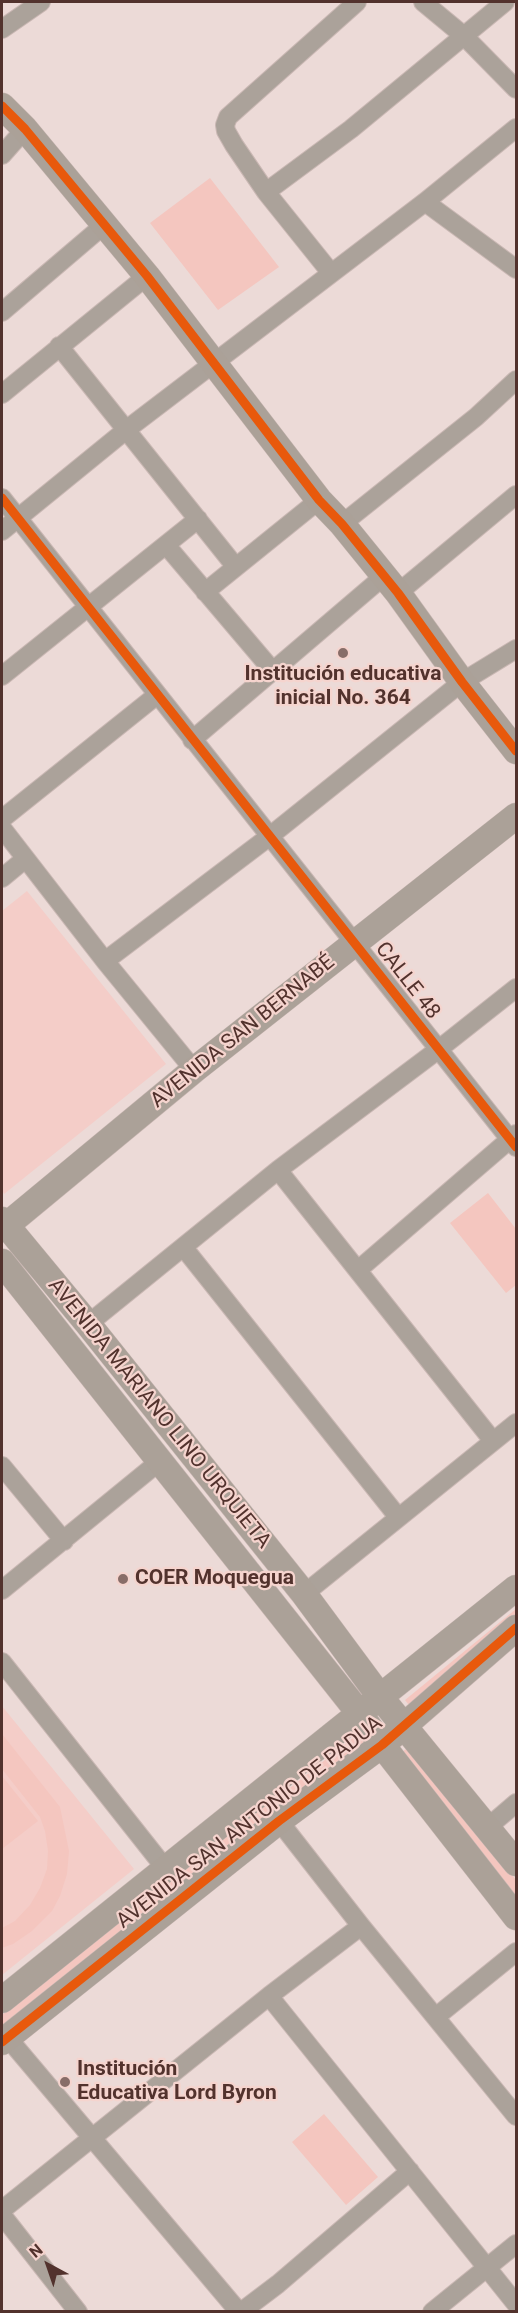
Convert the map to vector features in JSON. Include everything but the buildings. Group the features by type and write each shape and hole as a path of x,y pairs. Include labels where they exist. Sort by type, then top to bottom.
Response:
{"street":[{"path":"2,29 41,2"},
{"path":"331,273 267,192 226,131 225,125 228,117 357,2"},
{"path":"423,2 464,36 516,89"},
{"path":"267,192 351,129 505,2"},
{"path":"2,106 25,129 147,276 319,500 342,524 391,585 516,751"},
{"path":"2,531 126,430 425,202 516,128"},
{"path":"2,154 25,129"},
{"path":"425,202 516,269"},
{"path":"2,312 104,225"},
{"path":"2,394 147,276"},
{"path":"59,346 235,566"},
{"path":"342,524 476,417 516,380"},
{"path":"192,740 272,670 516,495"},
{"name":"CALLE 48","path":"2,498 439,1050 514,1140"},
{"path":"205,592 319,500"},
{"path":"2,676 198,519"},
{"path":"166,545 272,670"},
{"path":"105,961 270,836 462,682 516,649"},
{"path":"2,819 157,695"},
{"name":"AVENIDA SAN BERNABÉ","path":"3,1224 516,816"},
{"path":"2,828 105,961 194,1070"},
{"path":"2,878 26,859"},
{"path":"88,1324 278,1170 439,1050 516,988"},
{"path":"358,1270 514,1140"},
{"path":"278,1170 493,1442"},
{"name":"AVENIDA MARIANO LINO URQUIETA","path":"3,1224 88,1324 304,1594 381,1698 516,1863"},
{"path":"184,1248 398,1517"},
{"name":"AVENIDA MARIANO LINO URQUIETA","path":"2,1262 360,1714 516,1917"},
{"path":"304,1594 516,1423"},
{"path":"2,1590 160,1461"},
{"path":"2,1466 64,1541"},
{"name":"AVENIDA SAN ANTONIO DE PADUA","path":"2,2000 516,1588"},
{"path":"495,1606 515,1629"},
{"name":"AVENIDA SAN ANTONIO DE PADUA","path":"4,2040 279,1821 382,1744 515,1629"},
{"path":"2,1662 165,1868"},
{"path":"488,1827 516,1803"},
{"path":"279,1821 516,2116"},
{"path":"2,2210 269,1996 362,1926"},
{"path":"437,2016 516,1952"},
{"path":"269,1996 516,2304"},
{"path":"4,2040 92,2136 240,2312 278,2284 410,2171"},
{"path":"2,2215 78,2312"},
{"path":"432,2312 516,2244"}],"shaded area":[{"path":"210,178 279,267 218,310 150,223"},
{"path":"27,891 166,1064 4,1194 2,1190 2,911"},
{"path":"488,1193 516,1229 516,1285 506,1293 450,1223"},
{"path":"516,1609 516,1622 412,1709 405,1700"},
{"path":"2,1706 134,1869 2,1975"},
{"path":"360,1732 371,1743 281,1809 276,1799"},
{"path":"2,1734 60,1807 69,1851 67,1874 52,1911 32,1931 13,1944 2,1948 2,1928 15,1921 30,1905 40,1888 47,1869 48,1851 40,1817 2,1769"},
{"path":"411,1745 516,1880 516,1901 401,1753"},
{"path":"2,1776 38,1821 2,1849"},
{"path":"266,1805 273,1816 2,2031 2,2015"},
{"path":"324,2114 378,2177 346,2205 292,2142"}],"cycle path":[{"path":"2,106 25,129 147,276 319,500 342,524 398,593 462,682 516,751"},
{"path":"2,498 516,1147"},
{"path":"2,2042 279,1821 382,1745 516,1628"}],"place":[{"name":"Institución educativa inicial No. 364","path":"343,653"},
{"name":"COER Moquegua","path":"123,1579"},
{"name":"Institución Educativa Lord Byron","path":"65,2082"}]}
